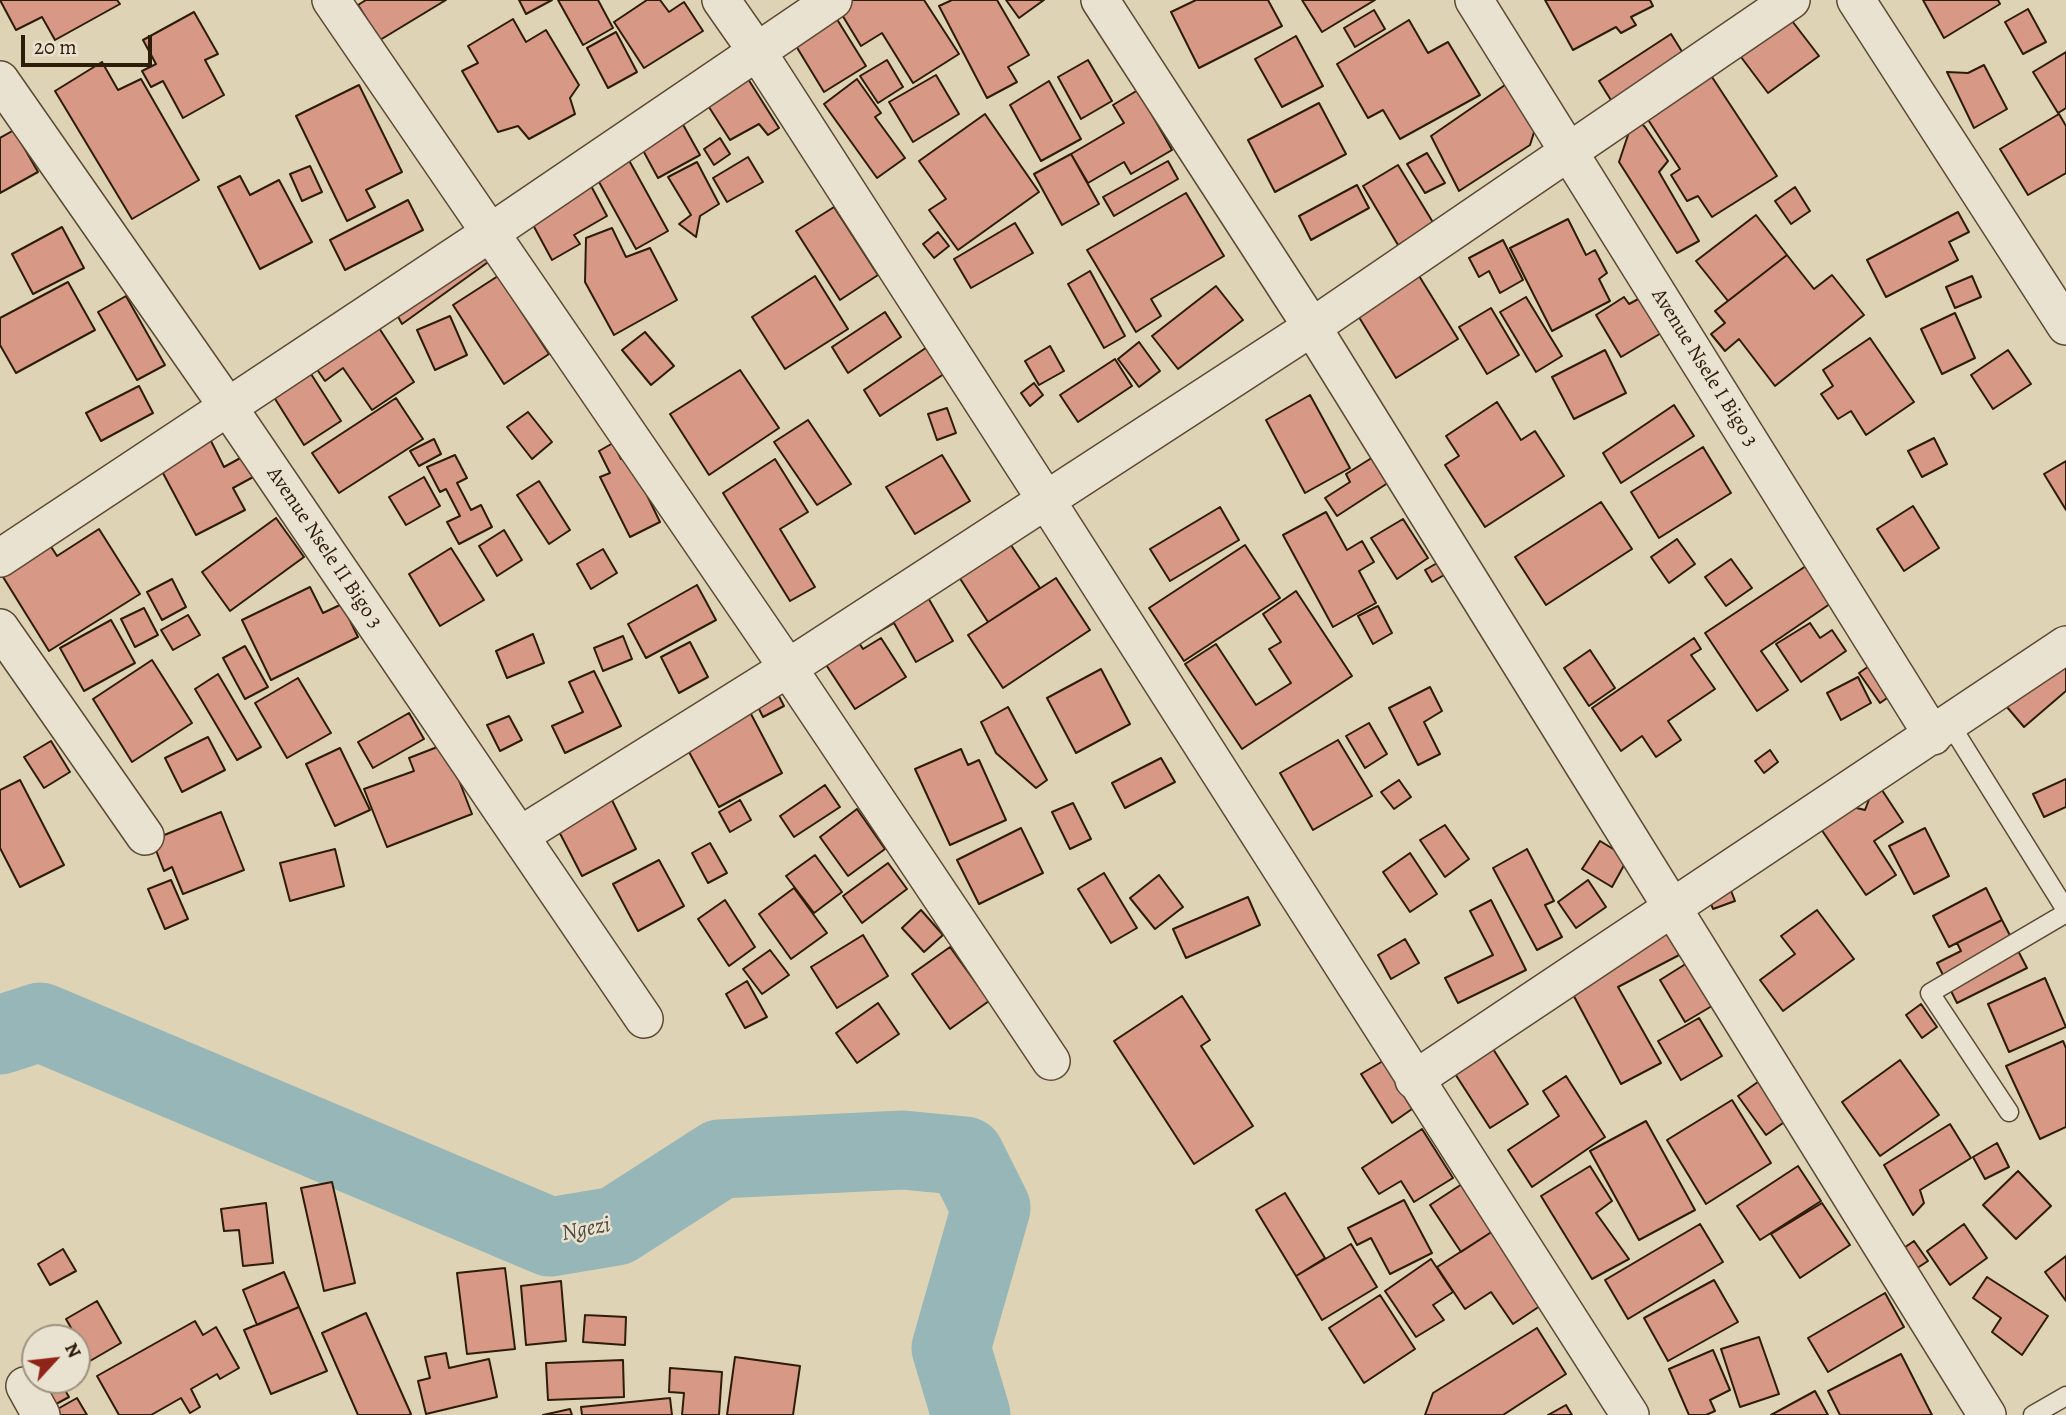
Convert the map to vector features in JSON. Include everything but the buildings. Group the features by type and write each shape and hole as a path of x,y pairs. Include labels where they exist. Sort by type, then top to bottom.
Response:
{"street":[{"path":"331,0 788,668 1051,1061"},
{"path":"721,0 758,52 1046,500 1630,1415"},
{"path":"0,558 490,233 833,0"},
{"path":"1100,0 1312,327 1987,1415"},
{"name":"Avenue Nsele I Bigo 3","path":"1474,0 1941,730"},
{"path":"521,835 788,668 1312,327 1791,0"},
{"path":"1856,0 2066,326"},
{"name":"Avenue Nsele II Bigo 3","path":"0,80 228,407 644,1019"},
{"path":"0,628 145,836"},
{"path":"1414,1080 2066,645"}],"lane":[{"path":"1941,730 2066,911 1930,993 2009,1112"},
{"path":"2034,1415 2066,1396"}],"waterway":[{"name":"Ngezi","path":"0,1035 40,1022 550,1237 616,1226 720,1159 903,1150 965,1156 991,1208 951,1348 971,1415"}]}
